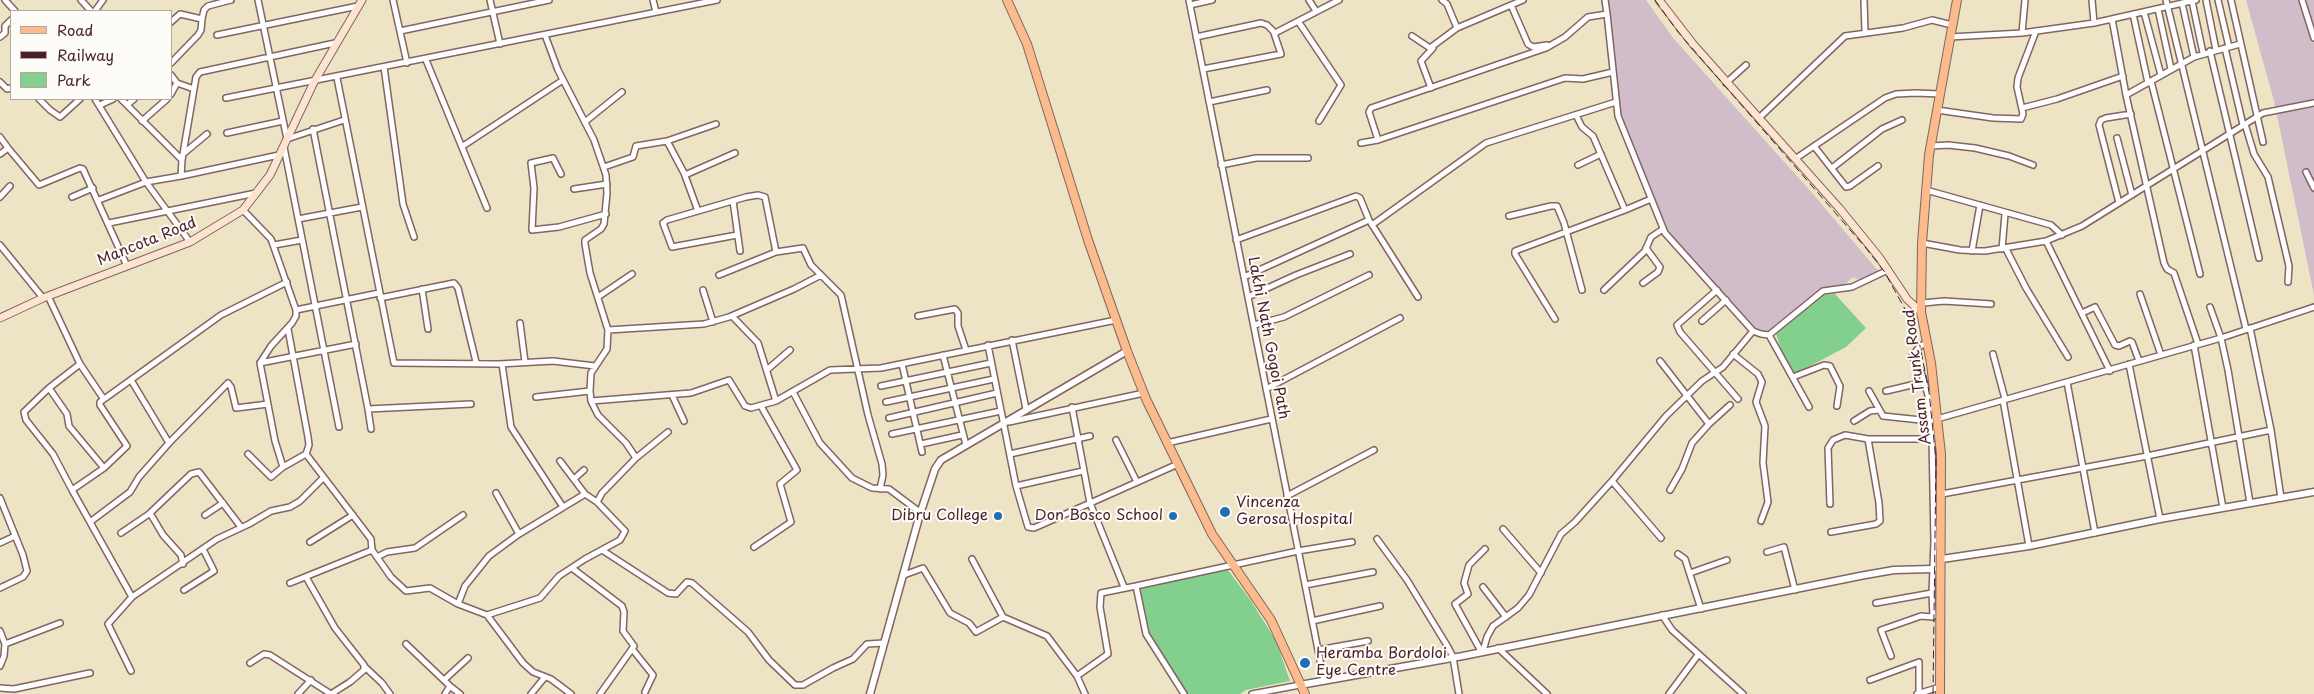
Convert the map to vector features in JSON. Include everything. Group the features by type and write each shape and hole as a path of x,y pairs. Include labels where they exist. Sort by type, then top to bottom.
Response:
{"main road":[{"path":"1007,0 1027,44 1088,240 1127,351 1144,393 1212,534 1233,566 1251,588 1276,630 1305,694"},
{"path":"1659,0 1670,17 1726,83 1840,209 1888,270 1907,299 1921,312"},
{"name":"Assam Trunk Road","path":"1940,691 1941,454 1934,420 1928,344 1921,312 1923,303 1922,243 1931,146 1957,0"},
{"name":"Mancota Road","path":"0,318 46,297 190,242 243,210 270,175 314,82 360,3"}],"street":[{"path":"5,0 14,10"},
{"path":"82,0 92,10"},
{"path":"94,10 103,0"},
{"path":"172,62 198,35 201,30 204,10 208,6 231,0"},
{"path":"258,0 287,139 344,120"},
{"path":"393,0 407,63"},
{"path":"490,0 500,44"},
{"path":"400,31 549,0"},
{"path":"653,0 656,12"},
{"path":"226,98 337,78 717,0"},
{"path":"1189,3 1212,0"},
{"path":"1309,0 1316,12"},
{"path":"1274,33 1339,0"},
{"path":"1442,0 1447,4 1457,28"},
{"path":"1431,88 1421,61 1434,47 1457,28 1524,0"},
{"path":"1605,0 1618,116 1663,229 1669,240 1753,331 1769,334 1823,291 1852,287 1888,270"},
{"path":"1864,0 1865,32"},
{"path":"2022,33 2024,0"},
{"path":"2092,0 2094,23"},
{"path":"2166,0 2248,328 2285,497"},
{"path":"1950,37 2022,33 2094,23 2194,0 2203,53"},
{"path":"2206,0 2213,50 2229,133 2259,258"},
{"path":"2218,0 2244,125 2254,154 2268,177 2289,266 2288,282"},
{"path":"2231,0 2263,142"},
{"path":"2302,0 2314,38"},
{"path":"217,35 360,3"},
{"name":"Lakhi Nath Gogoi Path","path":"1189,3 1324,680"},
{"path":"2182,3 2194,57"},
{"path":"1511,5 1530,46 1552,44"},
{"path":"2158,9 2171,70"},
{"path":"2144,12 2161,75"},
{"path":"172,21 180,14 202,19"},
{"path":"1378,140 1369,110 1510,62 1565,37 1588,17 1607,14"},
{"path":"2133,14 2175,168 2200,274"},
{"path":"1759,118 1841,38 1865,32 1903,28 1932,20 1952,25"},
{"path":"2112,20 2126,95 2164,263 2167,269 2174,273 2196,345 2223,508"},
{"path":"0,37 5,33 5,26 10,21"},
{"path":"1298,21 1342,85 1319,121"},
{"path":"1196,37 1261,23 1268,25 1274,33 1281,54 1203,69"},
{"path":"1937,110 2019,120 2023,117 2018,78 2036,31"},
{"path":"544,35 563,80 586,121 604,166 607,184 606,214 603,227 585,240 590,273 608,330 607,349 591,373 591,400 598,414 626,443 636,458"},
{"path":"1412,36 1427,47 1434,47"},
{"path":"181,176 182,157 196,77 200,72 336,44"},
{"path":"2126,95 2194,57 2213,50 2240,44"},
{"path":"426,60 487,208"},
{"path":"1726,83 1746,65"},
{"path":"384,67 401,194 405,213 414,237"},
{"path":"1361,143 1378,140 1565,78 1583,79 1613,72"},
{"path":"172,76 177,83 194,89"},
{"path":"2022,108 2057,99 2123,76"},
{"path":"337,78 394,364 476,362 502,364 554,361 595,366"},
{"path":"463,146 563,80"},
{"path":"0,82 7,89 10,88"},
{"path":"172,92 177,83"},
{"path":"1209,102 1267,90"},
{"path":"586,121 622,92"},
{"path":"1795,159 1873,105 1890,96 1916,92 1940,94"},
{"path":"40,100 60,117 79,100"},
{"path":"96,100 146,182 190,242"},
{"path":"100,105 111,100"},
{"path":"122,100 182,157"},
{"path":"127,105 133,100"},
{"path":"142,121 166,100"},
{"path":"1244,277 1371,222 1486,143 1616,102"},
{"path":"1922,243 1972,251 2004,249 2046,241 2082,226 2267,111 2288,110 2314,103"},
{"path":"2119,203 2099,125 2101,120 2106,118 2131,114"},
{"path":"1576,115 1582,127 1592,134 1625,210"},
{"path":"1832,168 1881,130 1902,120"},
{"path":"227,133 283,121"},
{"path":"604,166 632,158 636,146 667,141 716,124"},
{"path":"313,130 371,429"},
{"path":"182,157 207,134"},
{"path":"0,137 39,185 81,168 94,188 127,266"},
{"path":"2117,138 2132,195"},
{"path":"667,141 685,175 698,211"},
{"path":"1931,146 1948,145 1975,148 2034,165"},
{"path":"1814,146 1848,188 1878,166"},
{"path":"284,147 339,427"},
{"path":"0,154 8,148"},
{"path":"685,175 735,153"},
{"path":"1578,164 1601,154"},
{"path":"98,200 146,182 279,155"},
{"path":"561,174 553,158 531,163 534,188 532,230 559,227 606,214"},
{"path":"1221,165 1256,158 1308,158"},
{"path":"2306,172 2314,188"},
{"path":"574,189 607,184"},
{"path":"0,197 10,186"},
{"path":"72,197 94,188"},
{"path":"1926,190 2005,214 2052,225 2062,235"},
{"path":"109,223 256,193"},
{"path":"738,235 670,246 663,225 664,221 733,201 753,196 765,197 776,252"},
{"path":"1236,240 1356,196 1360,198 1371,222 1418,297"},
{"path":"1555,319 1515,252 1651,199"},
{"path":"733,201 740,251"},
{"path":"1972,251 1980,205"},
{"path":"298,219 362,206"},
{"path":"1510,216 1554,206 1559,209 1582,290"},
{"path":"243,210 268,234 274,245 296,310 296,316 288,329 271,346 260,362 275,441 283,468"},
{"path":"2005,214 2004,249 2068,357"},
{"path":"1604,290 1646,248 1651,238 1663,229"},
{"path":"274,245 302,240"},
{"path":"2046,241 2110,371"},
{"path":"0,245 46,297 80,364 103,398"},
{"path":"719,275 776,252 803,248 811,265 842,295 857,370 882,464 880,489"},
{"path":"1643,283 1659,270 1658,264 1646,248"},
{"path":"1248,297 1296,275 1350,254"},
{"path":"598,296 632,274"},
{"path":"1254,325 1284,316 1369,274"},
{"path":"608,330 685,326 713,322 732,316 794,289 820,275"},
{"path":"72,490 104,468 127,446 100,405 103,398 131,380 221,314 287,282"},
{"path":"296,310 450,283 456,285 476,362"},
{"path":"422,289 428,329"},
{"path":"703,290 713,322"},
{"path":"1717,290 1677,325 1738,399"},
{"path":"2140,294 2161,355"},
{"path":"1702,321 1726,300"},
{"path":"1923,303 1944,301 1991,304"},
{"path":"2210,306 2221,338 2241,438 2250,503"},
{"path":"2082,313 2095,307 2115,345 2119,346 2130,341 2132,342 2139,361"},
{"path":"1869,391 1883,416 1888,418 1934,420 2221,338 2314,307"},
{"path":"918,316 952,309 956,310 958,326 966,350"},
{"path":"732,316 758,343 768,369 776,401"},
{"path":"1266,389 1400,318"},
{"path":"591,400 695,393 729,380 745,406 751,408 776,401 830,370 857,370 902,364 1116,320"},
{"path":"520,323 525,362"},
{"path":"248,454 271,476 306,454 309,445 288,329"},
{"path":"1482,651 1493,626 1522,603 1541,574 1561,534 1575,522 1612,482 1666,416 1686,395 1723,367 1753,331"},
{"path":"1769,334 1809,407"},
{"path":"1012,340 1026,409"},
{"path":"260,362 356,344"},
{"path":"1891,656 1881,630 1921,616 1933,617 1932,439 1934,420 1924,382 1912,356 1920,346 1928,344"},
{"path":"988,345 1016,486 1026,524 1030,528 1178,464"},
{"path":"768,369 790,350"},
{"path":"870,694 921,513 935,469 941,460 1127,351"},
{"path":"1734,354 1758,374 1762,382 1756,402 1765,426 1763,463 1768,504 1761,521"},
{"path":"1993,354 2004,400 2029,546"},
{"path":"944,355 958,419 966,445"},
{"path":"1660,361 1709,424"},
{"path":"881,386 991,363"},
{"path":"80,364 49,388 26,410 24,416 53,454 132,597"},
{"path":"502,364 512,427 563,507"},
{"path":"902,364 922,452"},
{"path":"2128,364 2160,519"},
{"path":"1792,377 1824,365 1830,366 1840,386 1837,406"},
{"path":"886,402 994,378"},
{"path":"131,380 169,443"},
{"path":"1886,391 1924,382"},
{"path":"2067,382 2095,532"},
{"path":"90,522 130,492 139,477 169,443 228,383 236,408 268,404"},
{"path":"49,388 67,414 71,429 104,468"},
{"path":"536,396 590,391"},
{"path":"793,392 812,432 828,454 856,481 872,488 889,489 921,513"},
{"path":"889,418 997,393"},
{"path":"1003,424 1072,407 1144,393"},
{"path":"672,395 684,421"},
{"path":"368,409 471,404"},
{"path":"1670,490 1682,469 1692,443 1730,405"},
{"path":"754,547 792,521 780,484 797,470 761,406"},
{"path":"1072,407 1090,503 1124,588"},
{"path":"1854,421 1870,411 1878,410"},
{"path":"892,434 1001,411"},
{"path":"1167,444 1271,419"},
{"path":"1942,494 2241,438 2271,430"},
{"path":"597,502 602,493 636,458 668,432"},
{"path":"921,444 962,435"},
{"path":"1830,504 1829,444 1833,440 1845,435 1868,439 1932,439"},
{"path":"1010,454 1090,436"},
{"path":"1831,532 1876,524 1880,521 1879,503 1868,439"},
{"path":"1116,440 1137,482"},
{"path":"1287,496 1374,450"},
{"path":"306,454 353,515 370,539 372,550 401,588 406,591 430,588 458,604 487,615 523,663 533,672 554,681 571,694"},
{"path":"487,615 540,598 559,576 620,540 625,531 597,502 585,494 560,461"},
{"path":"574,479 584,470"},
{"path":"1016,486 1084,470"},
{"path":"121,533 150,513 190,474 195,472 199,472 205,478 241,527"},
{"path":"130,671 108,624 132,597 217,539 271,511 290,507 300,501 323,478"},
{"path":"1612,482 1661,538"},
{"path":"1942,559 2029,546 2160,519 2314,492"},
{"path":"496,493 519,534"},
{"path":"458,604 465,586 484,560 519,534 585,494"},
{"path":"0,498 23,555 26,570 23,577 0,588"},
{"path":"204,515 223,503"},
{"path":"150,513 163,535 181,556 183,564"},
{"path":"310,542 353,515"},
{"path":"377,557 387,552 416,548 464,515"},
{"path":"1503,529 1541,574"},
{"path":"0,543 15,536"},
{"path":"1377,538 1407,580 1453,657 1459,694"},
{"path":"1077,676 1108,654 1100,607 1101,593 1298,551 1352,542"},
{"path":"1767,552 1784,547 1795,590"},
{"path":"184,590 214,571 203,549"},
{"path":"1482,651 1455,604 1468,594 1464,583 1469,565 1485,549"},
{"path":"290,583 372,550"},
{"path":"602,550 668,593 676,594 687,582 692,583 748,632 769,660 795,686 803,685 832,668 853,659 867,644 884,643"},
{"path":"1678,554 1685,559 1701,609"},
{"path":"972,559 1003,617 1047,636 1077,676 1085,694"},
{"path":"1690,573 1727,560"},
{"path":"572,568 622,606 624,612 623,631 633,644 633,650 600,694"},
{"path":"904,575 923,568 950,612 969,623 976,632 1003,617"},
{"path":"1252,694 1701,609 1865,575 1894,570 1933,569"},
{"path":"1305,585 1373,572"},
{"path":"306,577 334,628 365,667 382,683 390,694"},
{"path":"1136,586 1146,634 1184,694"},
{"path":"1483,587 1506,616"},
{"path":"1876,603 1932,593"},
{"path":"1312,621 1380,606"},
{"path":"1662,615 1672,630 1739,693"},
{"path":"5,644 60,623"},
{"path":"0,633 5,644 0,666"},
{"path":"1318,650 1368,641"},
{"path":"406,644 460,694"},
{"path":"1498,648 1546,694"},
{"path":"633,650 653,675 645,692"},
{"path":"250,663 264,654 270,654 331,694 350,682 365,667"},
{"path":"1669,694 1698,655"},
{"path":"444,680 468,658"},
{"path":"1870,680 1919,662 1918,693 1940,691"},
{"path":"0,688 18,688 90,673"},
{"path":"531,694 545,677"},
{"path":"298,694 311,680"},
{"path":"445,694 451,687"}],"shaded area":[{"path":"1607,0 1646,0 1674,39 1813,194 1879,272 1861,281 1853,277 1842,287 1824,287 1770,332 1758,331 1668,233 1620,113"},
{"path":"2246,0 2314,0 2314,295 2274,101"}],"green space":[{"path":"1835,294 1866,328 1846,347 1795,374 1782,352 1776,334 1823,295"},
{"path":"1228,570 1251,601 1276,641 1290,681 1246,690 1240,694 1188,694 1146,631 1139,584"}],"railway":[{"path":"1655,0 1678,32 1865,247 1884,271 1906,311 1920,346 1929,392 1936,460 1933,694"}],"place":[{"name":"Vincenza Gerosa Hospital","path":"1225,512"},
{"name":"Dibru College","path":"998,516"},
{"name":"Don Bosco School","path":"1173,516"},
{"name":"Heramba Bordoloi Eye Centre","path":"1305,663"}]}
